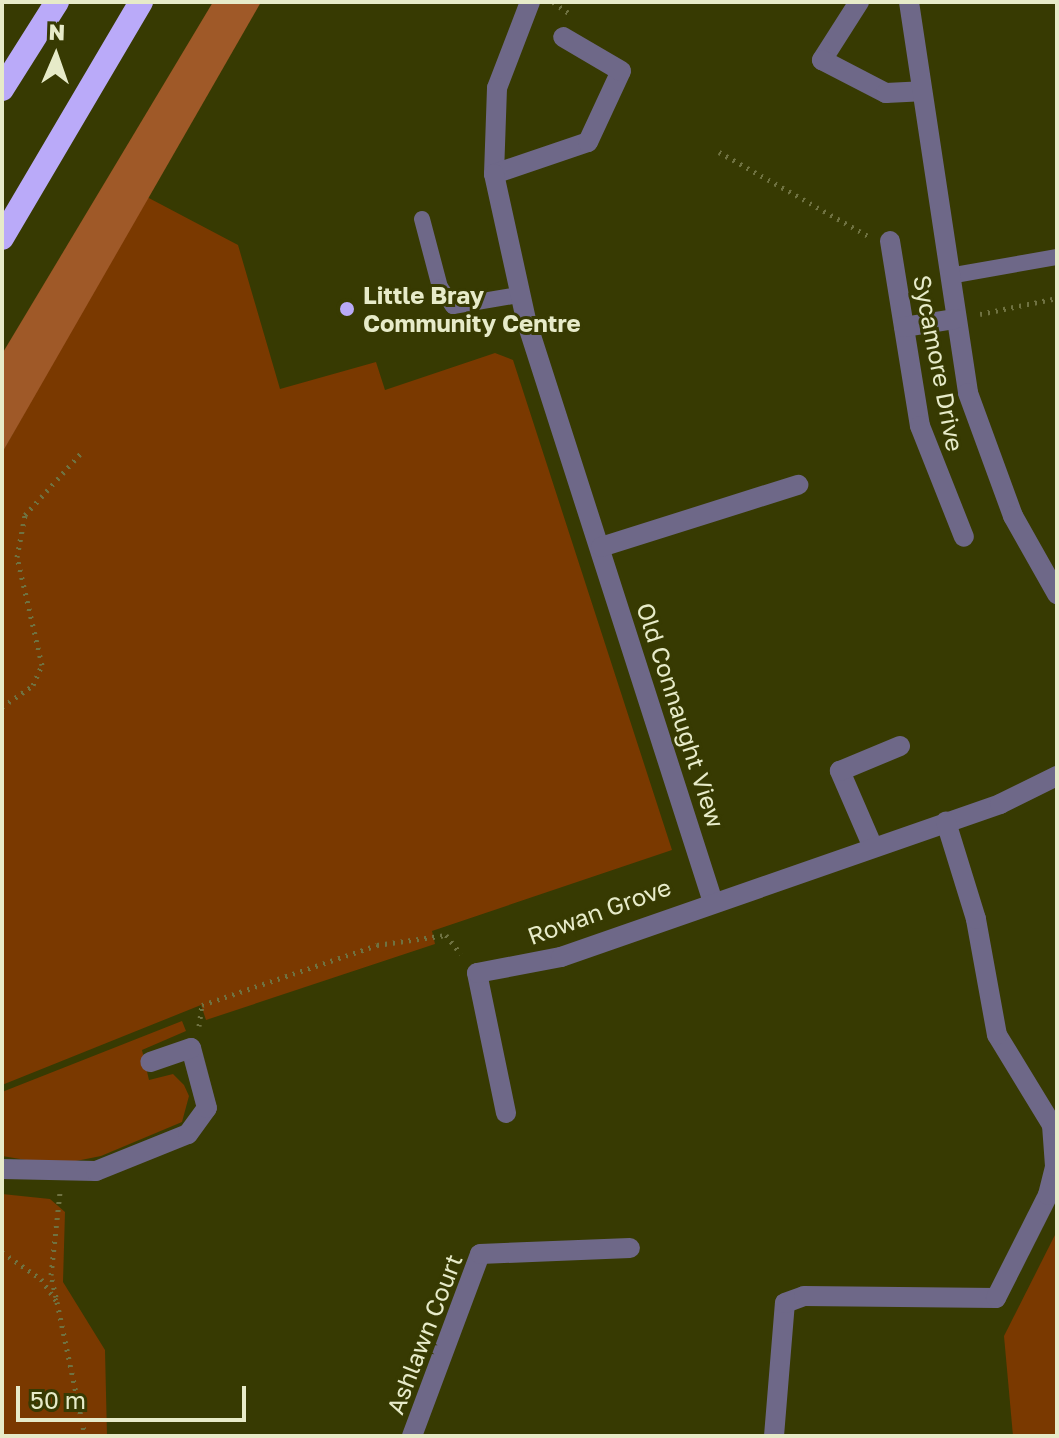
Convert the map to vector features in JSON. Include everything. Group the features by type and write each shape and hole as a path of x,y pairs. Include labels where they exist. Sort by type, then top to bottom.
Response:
{"highway":[{"path":"2,88 43,2"},
{"path":"2,88 57,2"},
{"path":"2,238 141,2"}],"street":[{"path":"859,2 822,60 886,93 921,91"},
{"path":"909,2 955,319 986,453 1057,594"},
{"name":"Old Connaught View","path":"521,5 497,88 494,174 519,295 712,899"},
{"path":"494,174 588,142 621,71 563,37"},
{"name":"Sycamore Drive","path":"890,241 920,426 964,537"},
{"path":"904,327 955,319"},
{"path":"601,547 798,485"},
{"path":"872,845 840,771 900,746"},
{"name":"Rowan Grove","path":"477,973 561,957 712,899 946,822 1057,776"},
{"path":"774,1436 785,1303 804,1296 982,1300 1005,1288 1055,1166 1049,1098 997,1035 976,919 946,822"},
{"path":"477,973 506,1113"},
{"path":"2,1169 62,1175 123,1163 200,1123 205,1090 191,1048 150,1062"},
{"name":"Ashlawn Court","path":"412,1436 480,1254 630,1248"}],"lane":[{"path":"422,219 440,287 453,306 519,295"},
{"path":"949,276 1057,257"}],"path":[{"path":"719,152 849,226"},
{"path":"955,319 1057,298"},
{"path":"2,707 33,685 42,665 19,571 25,515 81,453"},
{"path":"191,1048 202,1005 377,945 446,935 477,973"},
{"path":"62,1175 51,1275 85,1436"},
{"path":"2,1252 41,1279 57,1302"}],"shaded area":[{"path":"213,2 261,2 2,453 2,354"},
{"path":"145,196 238,245 280,389 376,362 385,390 495,353 513,360 672,850 432,931 435,944 206,1020 201,1005 2,1085 2,453"},
{"path":"182,1021 186,1031 142,1050 149,1080 173,1074 184,1085 189,1096 182,1122 101,1156 56,1165 2,1156 2,1092"},
{"path":"2,1194 50,1199 65,1212 63,1282 105,1350 107,1436 2,1436"},
{"path":"1057,1231 1057,1436 1013,1436 1004,1336"}],"place":[{"name":"Little Bray Community Centre","path":"347,309"}]}
